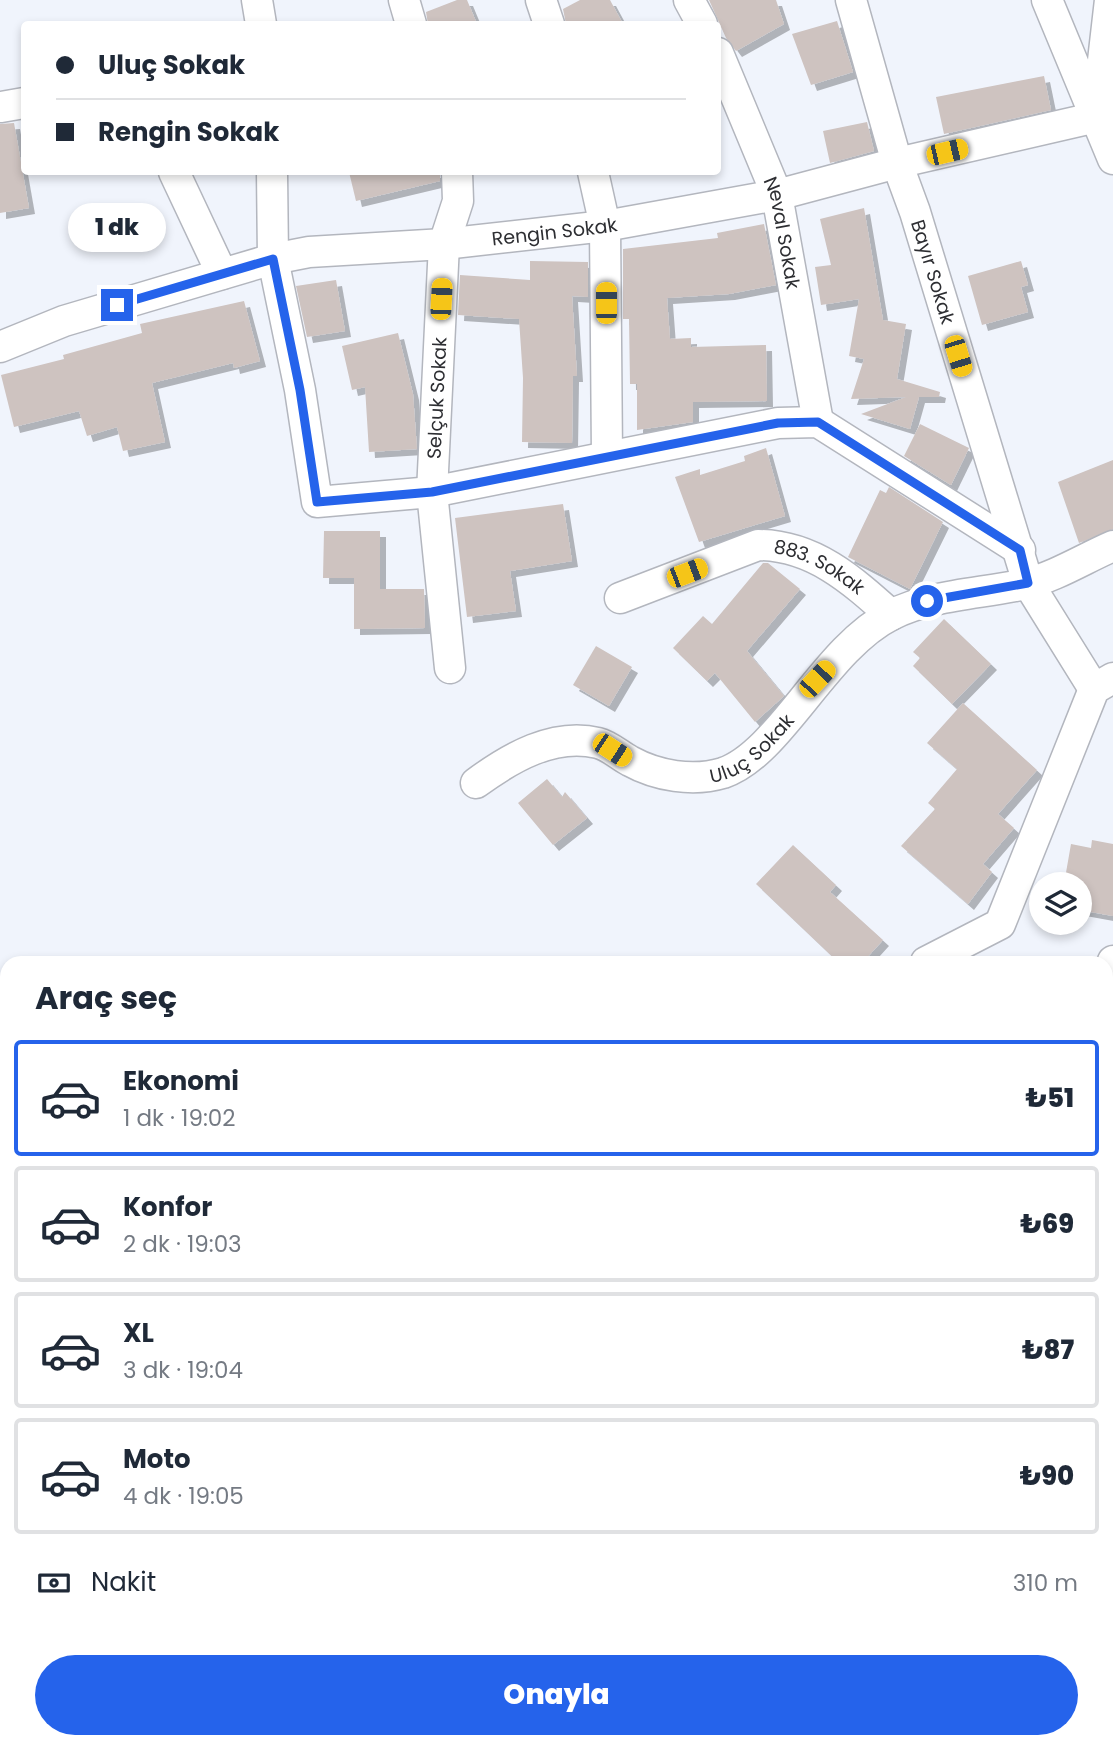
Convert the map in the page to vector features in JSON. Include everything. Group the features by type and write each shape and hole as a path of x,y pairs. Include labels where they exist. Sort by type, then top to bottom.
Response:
{"street":[{"path":"257,0 260,21"},
{"path":"404,0 410,21"},
{"path":"541,0 548,21"},
{"path":"689,0 700,21"},
{"name":"Bayır Sokak","path":"851,0 897,163 915,212 1028,583 1107,689"},
{"path":"1047,0 1105,118"},
{"path":"1110,0 1105,118 1113,159"},
{"name":"Neval Sokak","path":"721,60 777,195 818,422"},
{"path":"1,107 21,104"},
{"name":"Rengin Sokak","path":"2,342 273,259 309,252 444,244 605,226 777,195 897,163 1105,118"},
{"path":"175,175 222,274"},
{"path":"272,175 273,259 300,390 317,502 432,492 778,423 818,422 1020,550"},
{"name":"Selçuk Sokak","path":"450,668 432,492 444,244 458,201 457,175"},
{"path":"594,175 605,226 607,456"},
{"name":"883. Sokak","path":"621,598 758,545 778,545 811,554 857,584 891,615"},
{"name":"Uluç Sokak","path":"476,783 507,760 530,750 583,741 601,743 659,774 707,776 723,773 739,765 757,750 841,654 865,632 891,615 927,601 1028,583 1113,546"},
{"path":"938,956 1000,925 1107,689"}],"building":[{"path":"457,0 467,0 476,21 428,21 426,12"},
{"path":"580,0 610,0 621,21 565,21 563,9"},
{"path":"709,0 776,0 784,24 736,51 726,38 721,21 718,21"},
{"path":"837,21 853,72 811,85 792,34"},
{"path":"1044,76 1051,110 944,134 936,97"},
{"path":"867,122 874,151 830,163 823,131"},
{"path":"14,123 21,175 23,175 29,208 0,213 0,124"},
{"path":"350,175 440,175 440,181 356,201"},
{"path":"864,208 883,320 906,324 897,379 940,392 939,397 919,397 910,429 861,414 906,397 851,399 864,359 849,356 859,299 821,305 815,267 831,265 820,219"},
{"path":"764,224 776,285 729,294 667,298 670,339 691,338 691,347 766,345 767,401 693,402 693,422 637,430 637,384 630,384 629,319 623,319 623,249 718,238 717,233"},
{"path":"530,261 588,262 588,297 572,296 577,376 573,376 572,443 522,442 523,378 519,319 458,315 460,275 530,280"},
{"path":"1021,261 1028,285 1021,287 1028,312 982,325 968,276"},
{"path":"336,280 345,331 307,337 296,286"},
{"path":"244,301 260,361 234,368 233,363 152,383 165,442 123,451 117,427 87,436 79,411 14,427 1,375 64,359 63,355 142,333 140,324"},
{"path":"398,333 413,394 417,449 369,452 365,387 352,390 342,346"},
{"path":"920,424 969,448 951,485 904,456"},
{"path":"766,448 785,516 699,542 675,477 700,469 700,475 745,461 744,456"},
{"path":"1113,460 1113,529 1079,543 1058,482"},
{"path":"889,487 943,522 910,589 848,557 880,490 886,493"},
{"path":"563,504 572,561 510,571 516,611 467,617 455,518"},
{"path":"324,531 380,531 380,589 424,589 425,628 354,629 354,578 323,578"},
{"path":"763,563 768,563 800,589 747,651 784,696 755,722 715,673 707,681 673,648 703,616 712,624"},
{"path":"944,619 991,664 952,704 913,666 920,658 913,652"},
{"path":"596,646 632,667 609,706 573,685"},
{"path":"963,703 1037,770 998,814 1014,828 983,864 992,872 968,904 901,846 935,809 928,803 957,769 927,743"},
{"path":"547,779 562,797 565,792 587,818 553,845 518,803"},
{"path":"1092,840 1113,844 1113,916 1092,912 1092,872 1066,872 1071,844 1091,848"},
{"path":"793,845 836,885 830,892 883,940 868,956 832,956 756,884"}],"route":[{"path":"117,305 273,259 300,390 306,446 317,502 432,492 778,423 818,422 849,439 1020,550 1028,583 927,601"}]}
